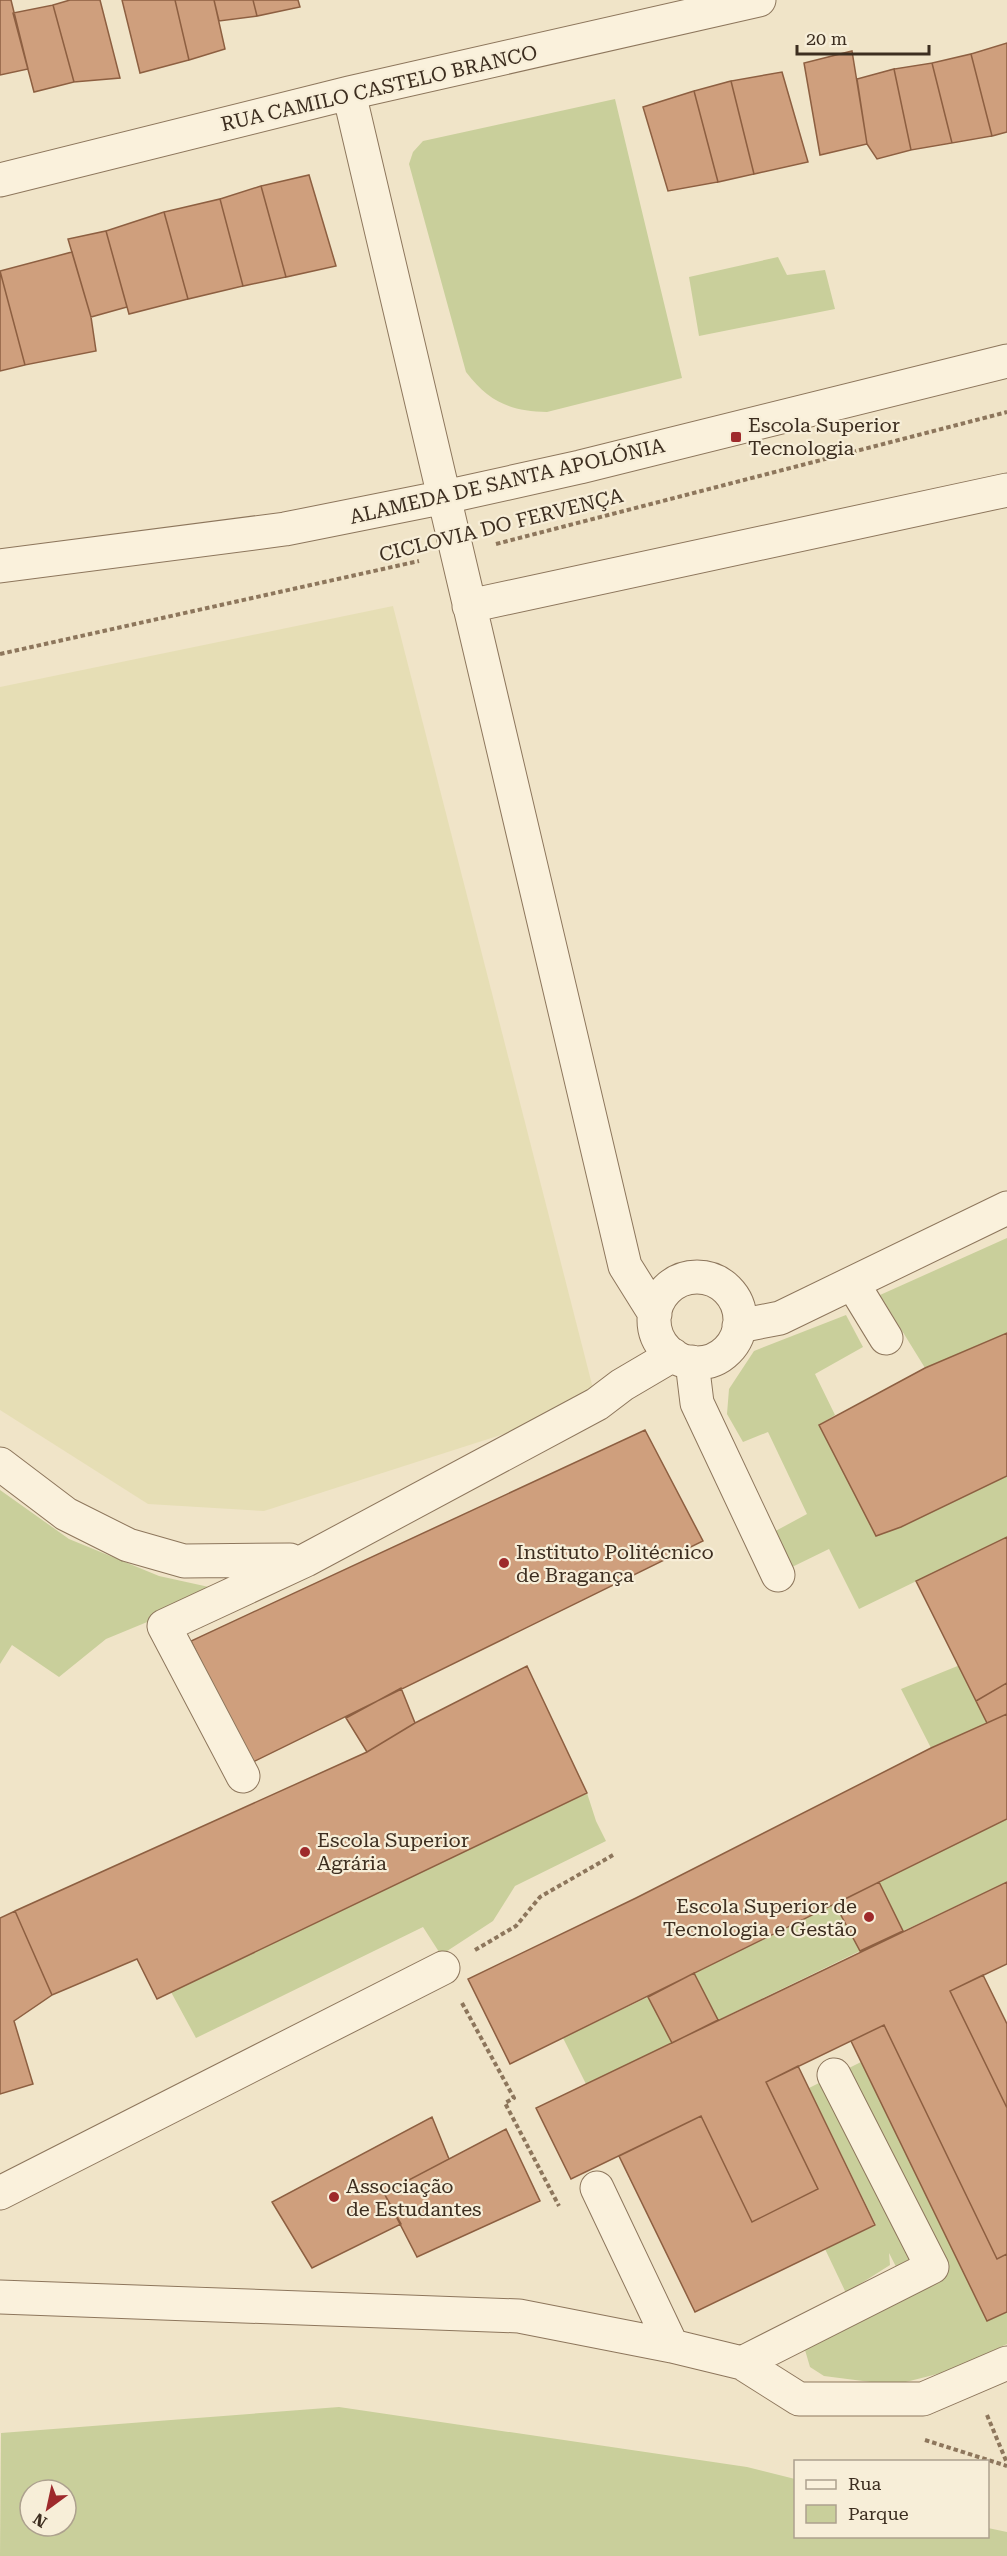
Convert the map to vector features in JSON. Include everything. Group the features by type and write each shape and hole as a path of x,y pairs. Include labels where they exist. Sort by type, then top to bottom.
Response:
{"street":[{"name":"RUA CAMILO CASTELO BRANCO","path":"0,180 349,93 759,0"},
{"path":"349,93 445,497 455,552 470,606 625,1266 655,1314"},
{"name":"ALAMEDA DE SANTA APOLÓNIA","path":"0,566 285,529 445,497 580,467 1007,361"},
{"path":"470,606 1007,490"},
{"path":"739,1326 780,1318 1007,1208"},
{"path":"164,1626 306,1560 597,1404 622,1385 682,1359 705,1362 717,1358 728,1350 736,1338 740,1312 735,1299 716,1281 689,1278 677,1282 666,1290 658,1301 655,1328 659,1340 682,1359 697,1403 743,1489 778,1575"},
{"path":"853,1284 886,1338"},
{"path":"0,1464 66,1514 128,1545 184,1561 228,1563 306,1560"},
{"path":"164,1626 228,1563"},
{"path":"164,1626 243,1776"},
{"path":"0,2193 443,1968"},
{"path":"742,2362 932,2267 834,2075"},
{"path":"600,2195 672,2346"},
{"path":"0,2297 519,2316 742,2362 799,2399 923,2399 1007,2363"}],"path":[{"name":"CICLOVIA DO FERVENÇA","path":"0,654 455,552 1007,412"},
{"path":"600,2195 562,2211 505,2103 514,2098 443,1968 516,1926 540,1897 613,1855"},
{"path":"971,2378 1007,2463"}],"shaded area":[{"path":"393,606 597,1404 264,1511 148,1504 0,1410 0,687"}],"green space":[{"path":"615,99 682,378 547,412 511,407 483,391 466,372 409,164 413,152 423,141"},
{"path":"778,257 787,275 825,270 835,309 699,336 689,277"},
{"path":"1007,1238 1007,1333 925,1368 880,1295"},
{"path":"846,1315 863,1347 815,1374 835,1415 819,1425 876,1536 901,1527 1007,1476 1007,1537 859,1609 829,1549 790,1568 770,1534 807,1514 768,1432 743,1442 727,1414 729,1389 754,1351"},
{"path":"0,1490 69,1539 159,1576 218,1589 169,1613 106,1639 59,1677 12,1645 0,1664"},
{"path":"960,1665 987,1723 931,1748 901,1689"},
{"path":"587,1793 596,1821 606,1841 515,1886 493,1921 441,1955 423,1927 196,2038 171,1992"},
{"path":"1007,1819 1007,1882 903,1931 879,1882"},
{"path":"835,1904 860,1951 718,2020 694,1973"},
{"path":"648,1997 672,2043 586,2084 563,2038"},
{"path":"861,2062 987,2321 1007,2312 1007,2344 953,2370 894,2385 824,2376 810,2367 805,2350 911,2296 889,2253 890,2265 846,2293 825,2249 876,2225 809,2088"},
{"path":"339,2407 747,2467 794,2479 794,2538 989,2538 989,2528 1007,2532 1007,2556 0,2556 1,2433"}],"building":[{"path":"0,0 11,0 28,69 0,75"},
{"path":"70,0 100,0 120,78 74,82 53,5"},
{"path":"122,0 175,0 189,60 140,73"},
{"path":"175,0 214,0 225,49 189,60"},
{"path":"214,0 253,0 257,16 219,21"},
{"path":"253,0 298,0 300,7 257,16"},
{"path":"53,5 74,82 34,92 13,13"},
{"path":"1007,43 1007,132 992,136 971,54"},
{"path":"852,51 867,144 820,155 804,63"},
{"path":"971,54 992,136 952,143 932,63"},
{"path":"932,63 952,143 911,150 894,69"},
{"path":"894,69 911,150 877,159 867,144 857,79"},
{"path":"782,72 808,162 754,174 731,81"},
{"path":"731,81 754,174 718,182 694,91"},
{"path":"694,91 718,182 668,191 643,107"},
{"path":"309,175 336,266 286,277 261,186"},
{"path":"261,186 286,277 243,286 220,199"},
{"path":"220,199 243,286 188,299 164,212"},
{"path":"164,212 188,299 129,314 106,231"},
{"path":"106,231 127,307 91,317 68,239"},
{"path":"72,252 91,317 96,351 25,365 0,271"},
{"path":"0,271 25,365 0,371"},
{"path":"1007,1333 1007,1476 901,1527 876,1536 819,1425 925,1368"},
{"path":"645,1430 703,1541 251,1763 191,1641"},
{"path":"1007,1537 1007,1683 976,1701 916,1581"},
{"name":"Escola Superior Agrária","path":"527,1666 587,1793 157,1999 137,1959 52,1995 15,1911 367,1752 415,1723"},
{"path":"1007,1683 1007,1714 987,1723 976,1701"},
{"path":"401,1688 415,1723 367,1752 346,1718"},
{"path":"1007,1714 1007,1819 510,2064 468,1979 636,1898 931,1748"},
{"name":"Escola Superior de Tecnologia e Gestão","path":"879,1882 903,1931 860,1951 835,1904"},
{"path":"1007,1882 1007,1964 950,1991 1007,2108 1007,2254 997,2259 884,2025 766,2082 818,2189 752,2222 701,2116 571,2179 536,2108"},
{"path":"15,1911 52,1995 14,2021 33,2084 0,2094 0,1918"},
{"path":"694,1973 718,2020 672,2043 648,1997"},
{"path":"983,1975 1007,2024 1007,2108 950,1991"},
{"path":"884,2025 997,2259 1007,2254 1007,2312 987,2321 851,2041"},
{"path":"798,2066 875,2225 695,2312 619,2156 701,2116 752,2222 818,2189 766,2082"},
{"name":"Associação de Estudantes","path":"432,2117 449,2159 384,2193 401,2224 312,2268 272,2202"},
{"path":"506,2129 540,2201 417,2257 384,2193"}],"place":[{"name":"Escola Superior Tecnologia","path":"736,437"},
{"name":"Instituto Politécnico de Bragança","path":"504,1563"},
{"name":"Escola Superior Agrária","path":"305,1852"},
{"name":"Escola Superior de Tecnologia e Gestão","path":"869,1917"},
{"name":"Associação de Estudantes","path":"334,2197"}]}
